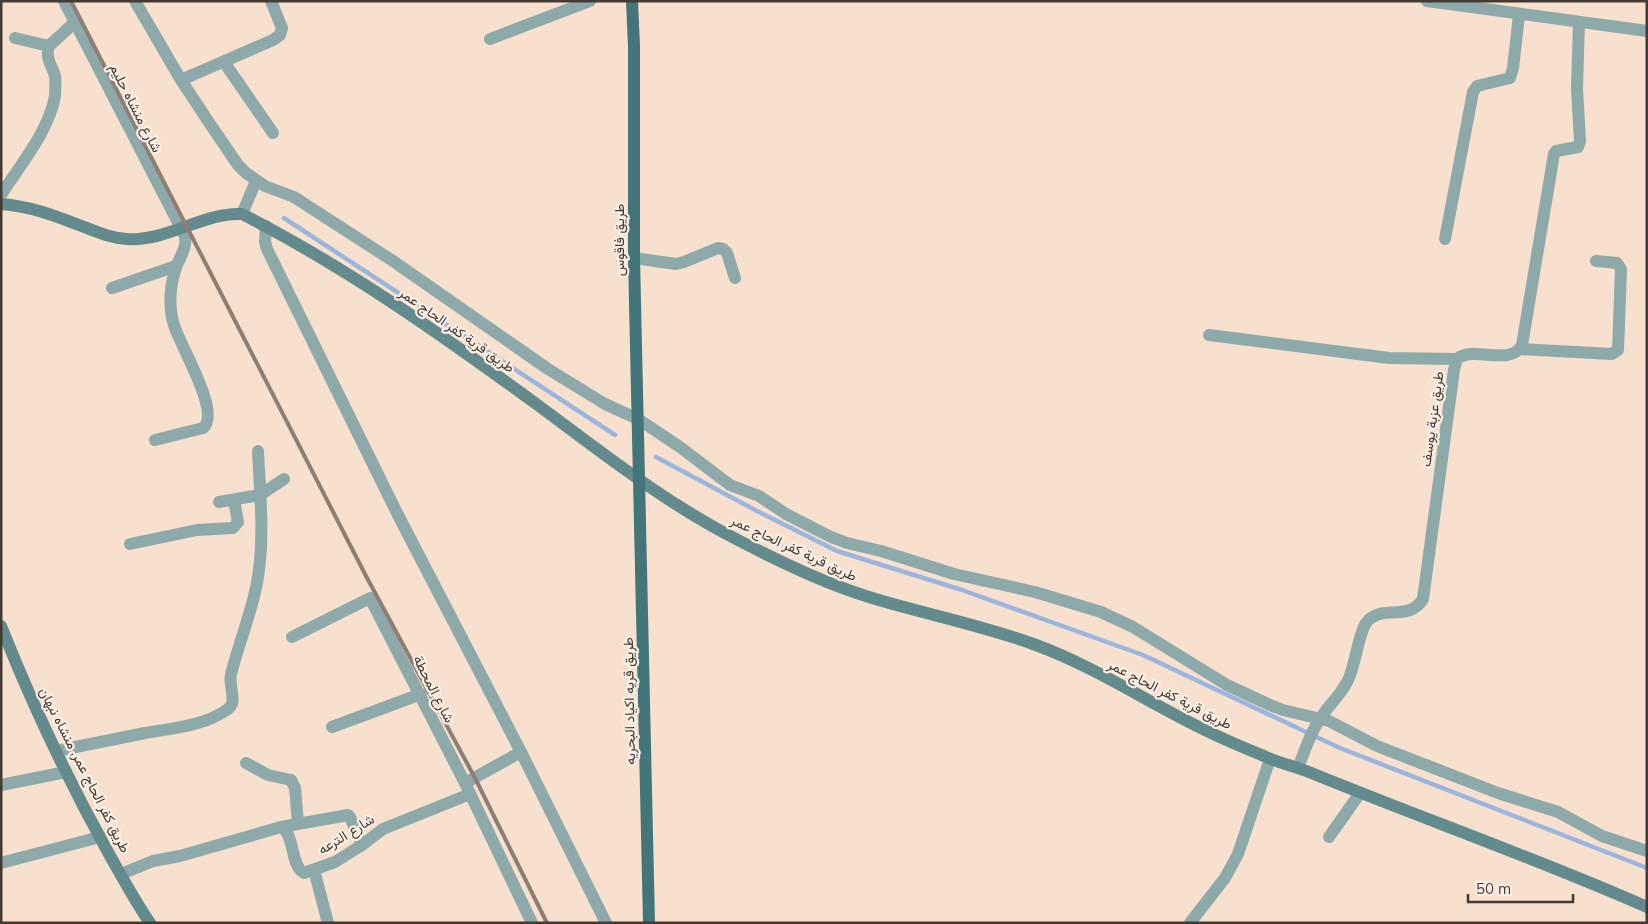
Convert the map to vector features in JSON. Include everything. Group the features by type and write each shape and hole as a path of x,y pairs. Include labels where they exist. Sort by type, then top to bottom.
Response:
{"main road":[{"name":"طريق فاقوس","path":"632,1 634,56 634,258 639,480"},
{"name":"طريق قريه اكياد البحريه","path":"639,480 649,923"}],"street":[{"name":"شارع منشاه حليم","path":"64,1 182,228"},
{"name":"طريق قرية كفر الحاج عمر","path":"135,1 181,80 238,165 256,181 294,197 393,261 548,369 605,404 638,419 680,447 730,485 768,501 786,514 831,537 954,574 1035,592 1101,612 1133,627 1227,685 1283,710 1319,720 1328,720 1377,746 1498,793 1558,812 1602,836 1647,851"},
{"path":"181,80 274,40 280,35 282,28 271,1"},
{"path":"490,39 590,1"},
{"path":"1426,1 1486,5 1519,14 1647,31"},
{"path":"1445,239 1473,92 1477,86 1510,78 1513,68 1519,14"},
{"path":"1,195 42,131 50,113 56,80 48,58 49,46 75,22"},
{"path":"1520,349 1554,154 1556,151 1574,149 1579,145 1577,89 1580,22"},
{"path":"15,38 49,46"},
{"path":"224,62 273,133"},
{"path":"1,204 44,211 111,237 143,238 227,214 242,214 256,181"},
{"name":"طريق قرية كفر الحاج عمر","path":"242,214 266,226 363,284 459,349 639,480 703,521 800,570 868,597 1039,646 1081,665 1200,728 1270,759 1298,768 1536,860 1647,908"},
{"path":"266,226 265,242 267,250 398,515 521,752 606,923"},
{"path":"155,440 203,428 207,425 208,420 200,383 173,323 172,281 176,266 186,244 182,228"},
{"path":"634,258 676,264 718,248 727,253 735,278"},
{"name":"طريق عزبة يوسف","path":"1298,768 1319,720 1348,680 1365,624 1380,614 1414,610 1423,599 1457,359 1466,355 1506,355 1520,349 1612,354 1618,350 1621,269 1617,263 1596,261"},
{"path":"112,288 176,266"},
{"path":"1209,335 1389,358 1457,359"},
{"path":"56,750 188,726 211,718 232,705 231,675 258,580 261,544 258,451"},
{"path":"220,502 260,496 284,479"},
{"path":"130,544 197,530 233,528 238,522 234,500"},
{"name":"شارع المحطة","path":"292,637 370,598 468,788 532,923"},
{"name":"طريق كفر الحاج عمر, منشاه نبهان","path":"1,626 66,772 121,874 150,923"},
{"path":"332,727 421,694"},
{"name":"شارع الترعه","path":"281,828 287,832 301,872 314,870 335,862 362,845 383,828 468,788 521,752"},
{"path":"1190,923 1225,878 1238,854 1270,759"},
{"path":"246,763 268,776 291,780 295,788 298,823"},
{"path":"1,785 66,772"},
{"path":"1330,837 1360,793"},
{"path":"121,874 153,861 180,856 298,823 348,815 362,845"},
{"path":"1,863 100,836"},
{"path":"314,870 328,923"}],"waterway":[{"path":"284,218 615,435"},
{"path":"656,457 837,551 962,590 1143,655 1340,748 1647,868"}],"railway":[{"path":"71,1 366,576 475,778 547,923"}]}
